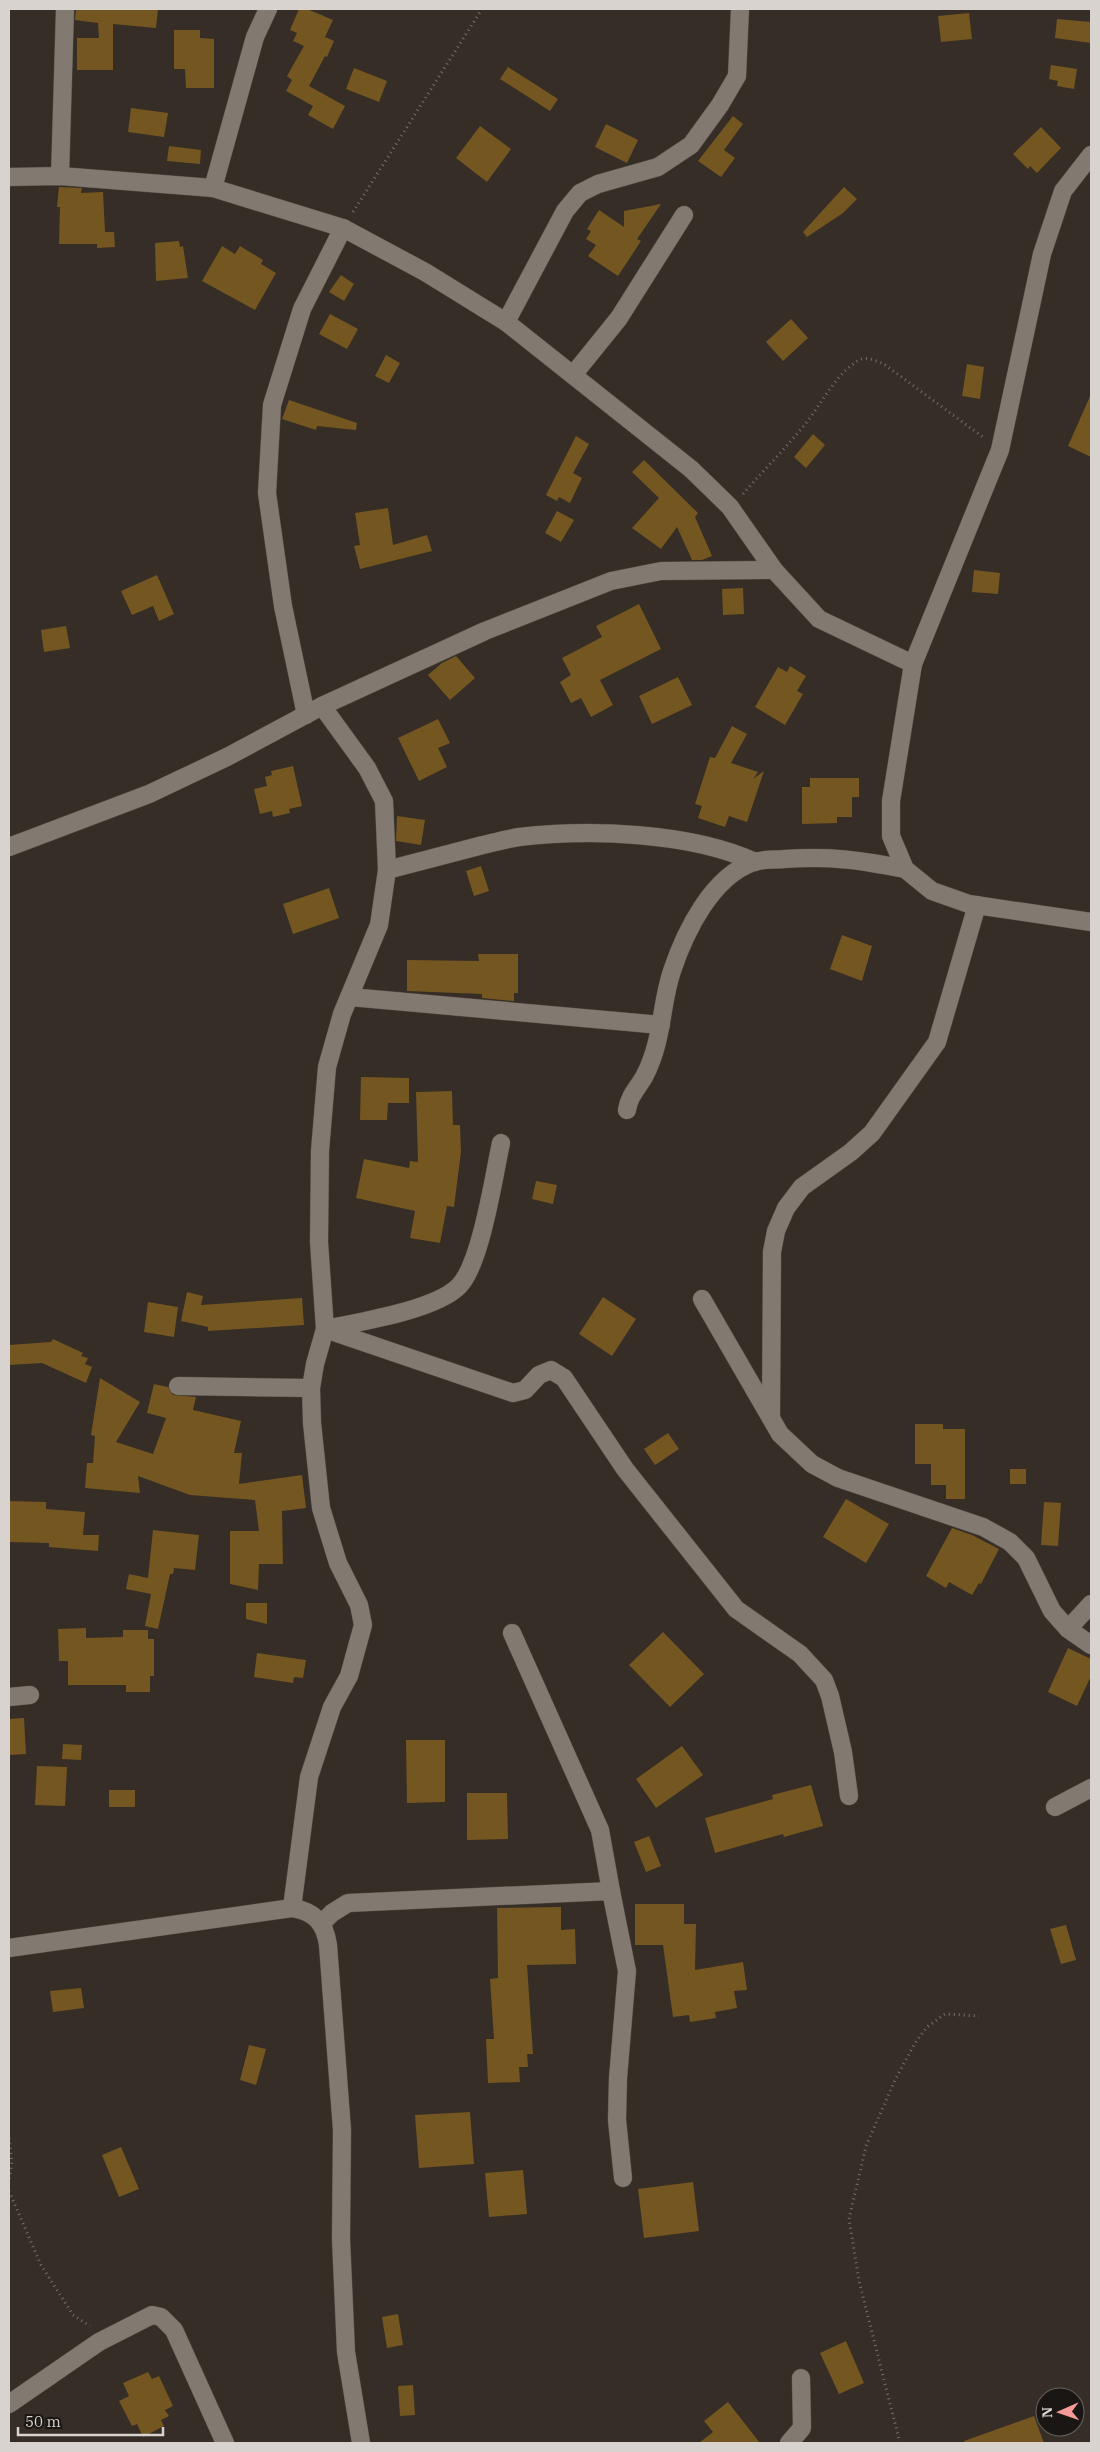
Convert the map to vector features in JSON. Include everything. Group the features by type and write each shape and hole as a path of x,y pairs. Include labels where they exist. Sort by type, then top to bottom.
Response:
{"street":[{"path":"60,176 65,9"},
{"path":"213,188 255,37 268,9"},
{"path":"506,322 565,211 580,193 598,184 658,167 691,145 738,76 740,9"},
{"path":"905,869 892,836 891,801 913,664 1000,450 1042,254 1063,191 1091,155"},
{"path":"9,177 60,176 213,188 343,228 425,272 506,322 691,469 730,507 774,570 819,619 913,664"},
{"path":"573,376 619,318 684,215"},
{"path":"306,715 283,606 267,493 272,405 302,310 343,228"},
{"path":"9,847 150,794 227,757 322,706 486,631 611,581 661,571 774,570"},
{"path":"292,1908 309,1778 332,1707 348,1676 363,1625 359,1605 338,1563 322,1508 312,1423 312,1388 314,1364 324,1329 319,1242 320,1151 327,1067 333,1040 379,924 386,870 384,801 367,768 322,706"},
{"path":"386,870 518,837 570,834 608,834 684,841 735,853 755,862"},
{"path":"628,1110 629,1100 644,1077 654,1054 671,972 685,940 706,903 721,884 735,873 755,862 819,857 853,859 905,869 932,891 977,905 1091,921"},
{"path":"771,1418 772,1252 776,1231 786,1208 802,1187 851,1152 872,1133 937,1042 977,905"},
{"path":"350,998 661,1025"},
{"path":"324,1329 420,1306 452,1292 461,1284 476,1254 501,1143"},
{"path":"702,1299 780,1434 812,1464 838,1478 983,1527 1010,1542 1026,1558 1052,1611 1068,1629 1091,1645"},
{"path":"324,1329 513,1393 526,1390 544,1371 551,1370 564,1378 625,1470 736,1609 800,1654 824,1680 830,1696 843,1752 849,1796"},
{"path":"178,1386 312,1388"},
{"path":"1068,1629 1091,1604"},
{"path":"512,1633 600,1830 627,1971 618,2078 617,2120 623,2178"},
{"path":"9,1697 30,1695"},
{"path":"1056,1807 1091,1788"},
{"path":"322,1923 332,1913 348,1903 611,1890"},
{"path":"9,1948 292,1908 304,1910 314,1915 322,1923 327,1934 341,2121 341,2239 346,2352 361,2443"},
{"path":"9,2404 111,2335 152,2315 161,2317 174,2330 225,2443"},
{"path":"789,2443 802,2428 801,2378"}],"path":[{"path":"343,228 482,9"},
{"path":"730,507 804,427 845,370 861,359 871,359 884,364 1000,450"},
{"path":"900,2443 859,2281 849,2219 866,2146 895,2080 915,2043 927,2027 945,2014 979,2016"},
{"path":"9,2138 12,2162 9,2180"},
{"path":"9,2191 40,2265 73,2315 94,2329 111,2335"}],"building":[{"path":"76,9 158,9 156,28 113,24 113,70 77,70 77,38 99,38 98,23 75,20"},
{"path":"299,9 307,9 333,20 325,37 334,41 327,57 325,56 309,86 345,106 333,129 308,115 313,106 286,91 292,80 287,76 304,46 293,41 297,33 290,30"},
{"path":"969,13 972,39 941,42 938,16"},
{"path":"1057,19 1091,22 1091,43 1055,38"},
{"path":"174,30 200,30 200,38 214,39 214,88 186,88 185,69 174,69"},
{"path":"1051,65 1077,69 1074,89 1057,86 1058,81 1049,79"},
{"path":"508,67 558,99 550,111 500,79"},
{"path":"354,68 387,81 379,102 346,89"},
{"path":"131,108 168,113 164,137 128,132"},
{"path":"733,116 743,124 724,150 735,158 721,177 698,161"},
{"path":"606,124 638,140 627,163 595,147"},
{"path":"480,126 511,149 487,182 456,158"},
{"path":"1041,127 1061,148 1037,173 1030,166 1028,169 1013,154"},
{"path":"169,146 201,150 200,164 167,161"},
{"path":"59,187 82,188 81,193 103,192 105,232 114,232 115,247 97,248 97,244 59,244 60,207 57,207"},
{"path":"844,187 857,199 843,213 807,237 803,232"},
{"path":"661,204 637,239 641,241 618,276 588,256 596,245 586,239 591,231 587,229 599,210 624,227 624,211"},
{"path":"179,241 180,247 183,246 188,278 156,281 155,243"},
{"path":"222,246 235,254 240,246 263,260 261,264 276,273 255,310 202,281"},
{"path":"341,275 354,284 344,301 329,292"},
{"path":"330,314 358,329 347,349 319,334"},
{"path":"791,319 808,338 783,361 766,342"},
{"path":"386,355 400,363 389,383 375,376"},
{"path":"967,364 984,367 980,399 962,396"},
{"path":"1091,394 1091,457 1068,446"},
{"path":"289,400 357,423 356,430 317,426 316,430 282,419"},
{"path":"813,434 825,445 806,468 794,457"},
{"path":"576,436 589,444 573,473 582,478 570,503 559,497 557,501 546,495"},
{"path":"644,460 698,513 695,517 712,556 702,560 692,560 677,527 661,549 632,528 659,498 632,472"},
{"path":"388,508 393,545 427,535 432,551 360,569 354,546 360,545 355,513"},
{"path":"557,511 574,520 561,542 545,533"},
{"path":"974,570 1000,573 998,594 972,592"},
{"path":"157,575 174,614 159,621 153,606 132,615 121,591"},
{"path":"743,588 744,614 723,615 722,589"},
{"path":"639,604 661,649 600,680 613,705 591,717 581,698 571,703 560,682 571,675 562,658 602,637 596,626"},
{"path":"66,626 70,648 44,652 41,630"},
{"path":"456,656 475,678 450,700 428,675 442,663"},
{"path":"790,666 806,676 797,691 803,694 785,725 755,707 778,667 787,672"},
{"path":"678,677 692,705 652,724 639,696"},
{"path":"438,719 450,743 438,748 447,767 419,781 398,738"},
{"path":"732,726 747,734 731,763 758,772 753,779 764,771 747,822 729,816 725,827 698,818 702,806 695,804 710,757 715,758"},
{"path":"293,766 302,806 289,809 290,813 273,817 272,811 260,814 254,789 267,786 265,777 272,775 271,771"},
{"path":"810,778 859,778 859,797 852,797 852,817 837,817 837,823 802,824 802,787 810,787"},
{"path":"397,816 425,820 421,845 396,841"},
{"path":"481,866 489,891 474,896 466,871"},
{"path":"329,888 339,918 293,934 283,904"},
{"path":"842,935 872,946 862,981 830,969"},
{"path":"478,954 518,954 518,993 514,993 514,1001 482,998 482,994 407,991 407,960 479,961"},
{"path":"361,1077 409,1078 409,1103 388,1103 387,1120 360,1120"},
{"path":"452,1091 453,1125 460,1125 461,1152 454,1207 447,1206 440,1243 410,1238 415,1211 356,1198 364,1159 409,1168 410,1161 418,1162 416,1092"},
{"path":"536,1181 557,1185 553,1204 532,1199"},
{"path":"187,1292 203,1296 201,1305 302,1298 304,1325 208,1331 208,1327 181,1321"},
{"path":"603,1297 636,1319 612,1356 579,1334"},
{"path":"148,1302 178,1307 174,1337 144,1332"},
{"path":"53,1339 83,1353 81,1356 88,1358 85,1364 92,1367 86,1383 42,1363 9,1365 9,1345 51,1342"},
{"path":"100,1378 140,1402 116,1442 153,1454 166,1418 147,1413 154,1384 168,1387 173,1395 196,1397 193,1410 241,1421 234,1453 242,1453 239,1484 302,1475 306,1508 282,1511 283,1564 259,1564 258,1590 230,1584 230,1531 259,1531 255,1500 190,1495 138,1476 140,1493 85,1488 87,1463 93,1463 95,1436 91,1435"},
{"path":"915,1424 943,1424 943,1429 965,1429 965,1499 946,1499 946,1485 931,1485 931,1464 915,1464"},
{"path":"668,1433 679,1449 655,1465 644,1449"},
{"path":"1010,1469 1026,1469 1026,1484 1010,1484"},
{"path":"846,1499 889,1524 866,1563 823,1537"},
{"path":"9,1501 46,1502 46,1509 85,1512 83,1535 99,1535 98,1551 49,1547 49,1543 9,1542"},
{"path":"1044,1502 1061,1503 1058,1546 1041,1545"},
{"path":"952,1528 972,1535 999,1549 981,1584 979,1583 972,1595 949,1582 946,1588 926,1576"},
{"path":"153,1530 199,1535 195,1570 174,1568 173,1574 170,1574 158,1629 145,1626 151,1594 126,1589 129,1574 148,1578"},
{"path":"246,1603 267,1603 267,1624 246,1619"},
{"path":"86,1628 86,1638 123,1637 123,1630 148,1630 148,1639 154,1639 154,1676 150,1676 150,1692 126,1692 126,1685 68,1685 68,1661 59,1661 58,1629"},
{"path":"663,1632 704,1674 670,1707 629,1665"},
{"path":"1068,1648 1091,1659 1091,1676 1077,1706 1048,1692"},
{"path":"257,1653 306,1660 303,1678 294,1677 293,1683 254,1677"},
{"path":"24,1718 26,1754 9,1755 9,1719"},
{"path":"406,1740 445,1740 445,1802 407,1803"},
{"path":"63,1744 82,1745 81,1760 62,1759"},
{"path":"682,1746 703,1775 656,1808 636,1779"},
{"path":"37,1766 67,1767 65,1806 35,1805"},
{"path":"811,1785 823,1826 784,1837 783,1834 715,1853 705,1818 773,1799 772,1795"},
{"path":"109,1790 135,1790 135,1807 109,1807"},
{"path":"467,1793 507,1793 508,1839 467,1840"},
{"path":"649,1836 661,1866 646,1872 634,1842"},
{"path":"635,1904 684,1904 684,1924 696,1924 695,1970 743,1962 747,1990 734,1991 737,2008 715,2012 716,2018 690,2022 689,2015 673,2017 663,1945 635,1945"},
{"path":"561,1907 561,1930 575,1929 576,1964 527,1965 533,2054 527,2054 528,2067 519,2067 520,2082 488,2083 486,2039 494,2039 490,1979 498,1978 497,1908"},
{"path":"1066,1925 1076,1960 1061,1964 1050,1929"},
{"path":"81,1988 84,2008 53,2012 50,1991"},
{"path":"249,2045 266,2049 256,2085 240,2080"},
{"path":"470,2112 474,2164 419,2168 415,2115"},
{"path":"121,2147 139,2189 119,2197 102,2155"},
{"path":"523,2170 527,2214 489,2217 485,2173"},
{"path":"693,2182 699,2231 644,2238 638,2189"},
{"path":"398,2314 403,2345 387,2348 382,2317"},
{"path":"846,2341 864,2383 839,2394 820,2353"},
{"path":"148,2372 152,2379 159,2376 173,2406 165,2410 169,2416 161,2420 164,2426 143,2437 137,2424 132,2426 119,2401 129,2396 123,2383"},
{"path":"413,2385 415,2415 400,2416 398,2386"},
{"path":"728,2402 760,2443 699,2443 713,2432 704,2421"},
{"path":"1034,2416 1035,2437 1042,2437 1044,2443 965,2443 964,2441"}]}
